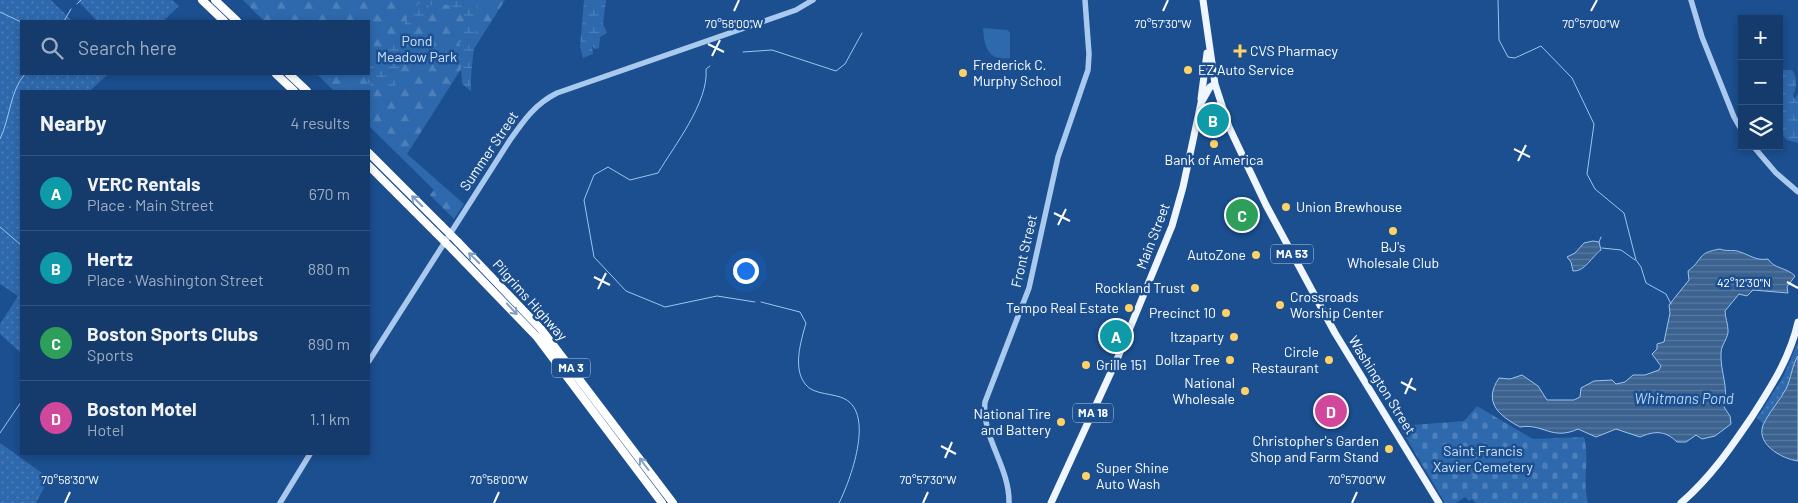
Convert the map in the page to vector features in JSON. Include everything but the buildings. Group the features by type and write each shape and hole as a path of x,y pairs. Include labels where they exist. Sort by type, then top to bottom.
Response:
{"highway":[{"path":"202,0 223,20"},
{"path":"215,0 236,20"},
{"path":"277,75 293,90"},
{"path":"290,75 306,90"},
{"name":"Pilgrims Highway","path":"370,154 541,329 673,503"},
{"name":"Pilgrims Highway","path":"370,167 537,337 662,503"}],"main road":[{"name":"Washington Street","path":"1203,0 1215,82 1228,124 1284,238 1341,343 1439,503"},
{"path":"1202,90 1208,40"},
{"path":"1202,90 1206,85 1215,82"},
{"name":"Main Street","path":"1052,503 1115,362 1172,226 1183,187 1201,103 1207,91 1215,82"},
{"name":"MA 18","path":"1201,103 1202,90"},
{"path":"1681,503 1719,466 1756,410 1783,367 1798,322"}],"street":[{"name":"Summer Street","path":"370,359 524,119 540,102 557,93 796,10 813,0"},
{"name":"Front Street","path":"1010,503 1008,484 985,416 985,402 1029,288 1058,158 1088,70 1089,54 1085,0"},
{"path":"1691,0 1738,124"},
{"path":"1756,150 1776,173 1798,192"},
{"path":"280,503 309,455"}],"green space":[{"path":"0,0 51,0 71,20 20,20 20,75 107,75 91,90 20,90 20,352 0,334 0,324 18,296 0,284"},
{"path":"77,0 172,0 179,6 164,20 96,20"},
{"name":"Pond Meadow Park","path":"243,0 505,0 407,154 464,204 454,219 430,195 434,190 370,127 370,90 333,90 318,75 370,75 370,20 263,20"},
{"path":"423,0 477,0 477,23 471,91 462,84 459,35 465,17 459,10 444,4 429,6 401,56 395,91 385,84 373,87 365,80 363,75 370,75 370,60 386,50 400,35 409,12"},
{"path":"584,0 606,0 603,24 607,33 600,37 599,48 595,49 592,46 593,54 583,58 580,47"},
{"path":"983,28 1008,30 1010,33 1010,58 997,58 992,55 986,46"},
{"path":"1783,70 1792,70 1796,79 1793,96 1795,99 1798,93 1798,143 1787,140 1783,136"},
{"path":"1798,342 1798,356 1787,387 1763,423 1757,418 1783,377"},
{"name":"Saint Francis Xavier Cemetery","path":"1477,406 1533,439 1584,437 1586,445 1586,495 1588,503 1475,503 1472,499 1469,501 1465,497 1456,503 1445,503 1399,426 1464,421"},
{"path":"0,443 49,478 36,503 0,503"}],"water":[{"path":"1599,242 1601,250 1581,269 1573,271 1571,262 1567,257 1575,253 1584,243"},
{"name":"Whitmans Pond","path":"1720,249 1738,251 1757,258 1768,259 1773,265 1795,276 1787,287 1788,293 1753,290 1747,296 1739,294 1725,311 1728,333 1721,350 1721,360 1726,392 1724,407 1730,416 1731,424 1715,436 1702,439 1696,435 1686,442 1677,442 1664,434 1655,433 1640,437 1616,429 1596,437 1578,429 1554,433 1535,427 1520,427 1499,413 1495,407 1492,394 1499,378 1510,379 1522,375 1538,386 1547,400 1574,400 1580,397 1581,388 1594,381 1612,380 1616,384 1625,382 1633,375 1645,375 1659,370 1661,366 1652,354 1657,349 1657,344 1664,342 1670,313 1669,305 1689,280 1688,271 1707,252"},
{"name":"Whitmans Pond","path":"1798,356 1798,461 1784,457 1771,448 1762,436 1762,429 1767,417 1786,389"}],"waterway":[{"path":"77,4 81,0"},
{"path":"1498,0 1499,40 1508,57 1515,58 1541,46 1572,78 1594,124 1587,174 1595,189 1624,213 1636,260 1641,267 1646,283 1666,294 1671,304"},
{"path":"65,20 71,9"},
{"path":"0,12 20,22"},
{"path":"743,52 772,50 836,71 845,64 862,33"},
{"path":"710,66 706,69 702,95 696,109 658,173 630,180 608,167 594,175 584,200 594,257 626,291 665,307 717,296 755,302"},
{"path":"0,139 16,88 24,75"},
{"path":"0,227 20,244"},
{"path":"1599,242 1601,237"},
{"path":"1602,248 1621,250 1635,260"},
{"path":"761,302 800,312 806,323 799,355 799,371 802,378 806,385 814,391 845,399 854,407 858,419 857,449 854,465 839,503"},
{"path":"0,433 20,403"}],"place":[{"name":"CVS Pharmacy","path":"1240,51"},
{"name":"EZ Auto Service","path":"1188,70"},
{"name":"Frederick C. Murphy School","path":"963,73"},
{"name":"Hertz","path":"1213,120"},
{"name":"Bank of America","path":"1214,144"},
{"name":"Union Brewhouse","path":"1286,207"},
{"name":"Boston Sports Clubs","path":"1242,215"},
{"name":"BJ's Wholesale Club","path":"1393,231"},
{"name":"AutoZone","path":"1256,255"},
{"name":"Rockland Trust","path":"1195,288"},
{"name":"Crossroads Worship Center","path":"1280,305"},
{"name":"Tempo Real Estate","path":"1129,308"},
{"name":"Precinct 10","path":"1226,313"},
{"name":"VERC Rentals","path":"1116,336"},
{"name":"Itzaparty","path":"1234,337"},
{"name":"Dollar Tree","path":"1230,360"},
{"name":"Circle Restaurant","path":"1329,360"},
{"name":"Grille 151","path":"1086,365"},
{"name":"National Wholesale","path":"1245,391"},
{"name":"Boston Motel","path":"1331,411"},
{"name":"National Tire and Battery","path":"1061,422"},
{"name":"Christopher's Garden Shop and Farm Stand","path":"1389,449"},
{"name":"Super Shine Auto Wash","path":"1086,476"}]}
